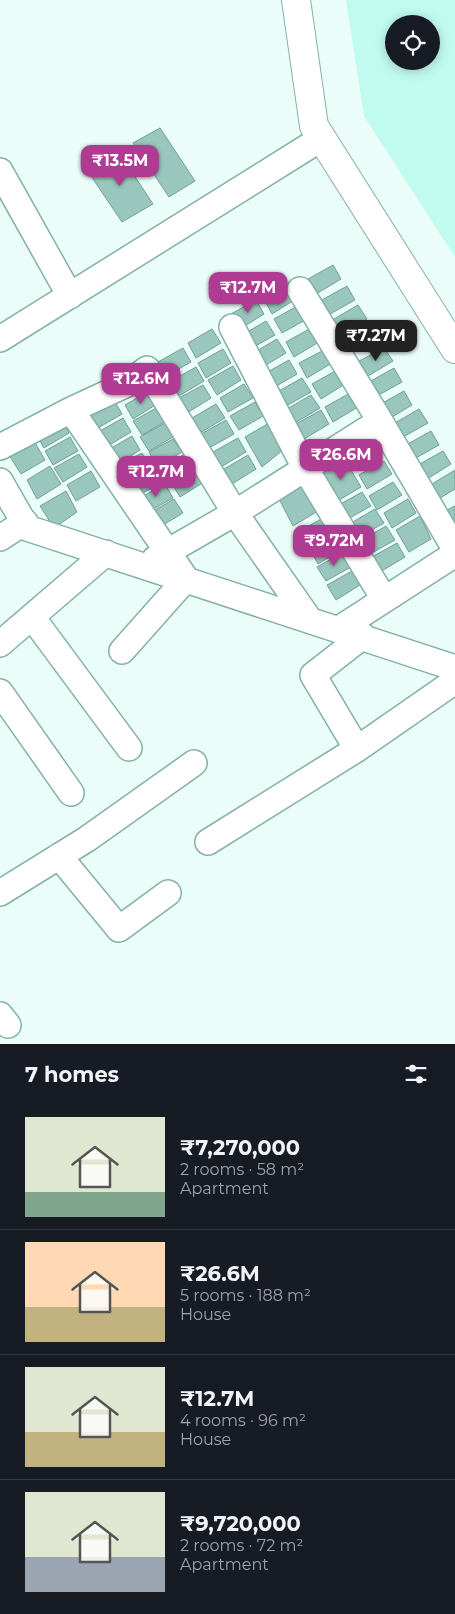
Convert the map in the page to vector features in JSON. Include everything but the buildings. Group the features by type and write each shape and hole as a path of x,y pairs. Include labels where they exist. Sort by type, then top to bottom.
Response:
{"main road":[{"path":"296,0 314,126 455,349"}],"street":[{"path":"0,339 322,138"},
{"path":"0,171 70,296"},
{"path":"300,290 455,549"},
{"path":"232,327 304,468 384,599"},
{"path":"0,447 71,410 127,384 147,369 236,513 309,619"},
{"path":"71,410 186,579"},
{"path":"144,566 236,513 380,421"},
{"path":"0,481 28,528 363,636 455,668"},
{"path":"0,538 25,522"},
{"path":"0,644 106,554"},
{"path":"339,629 455,554"},
{"path":"122,651 186,579"},
{"path":"32,617 129,748"},
{"path":"357,749 313,675 363,636"},
{"path":"208,842 357,749 455,681"},
{"path":"0,692 71,793"},
{"path":"0,893 87,839 194,763"},
{"path":"59,856 119,929 168,893"}],"shaded area":[{"path":"346,0 455,0 455,257 364,116"}]}
